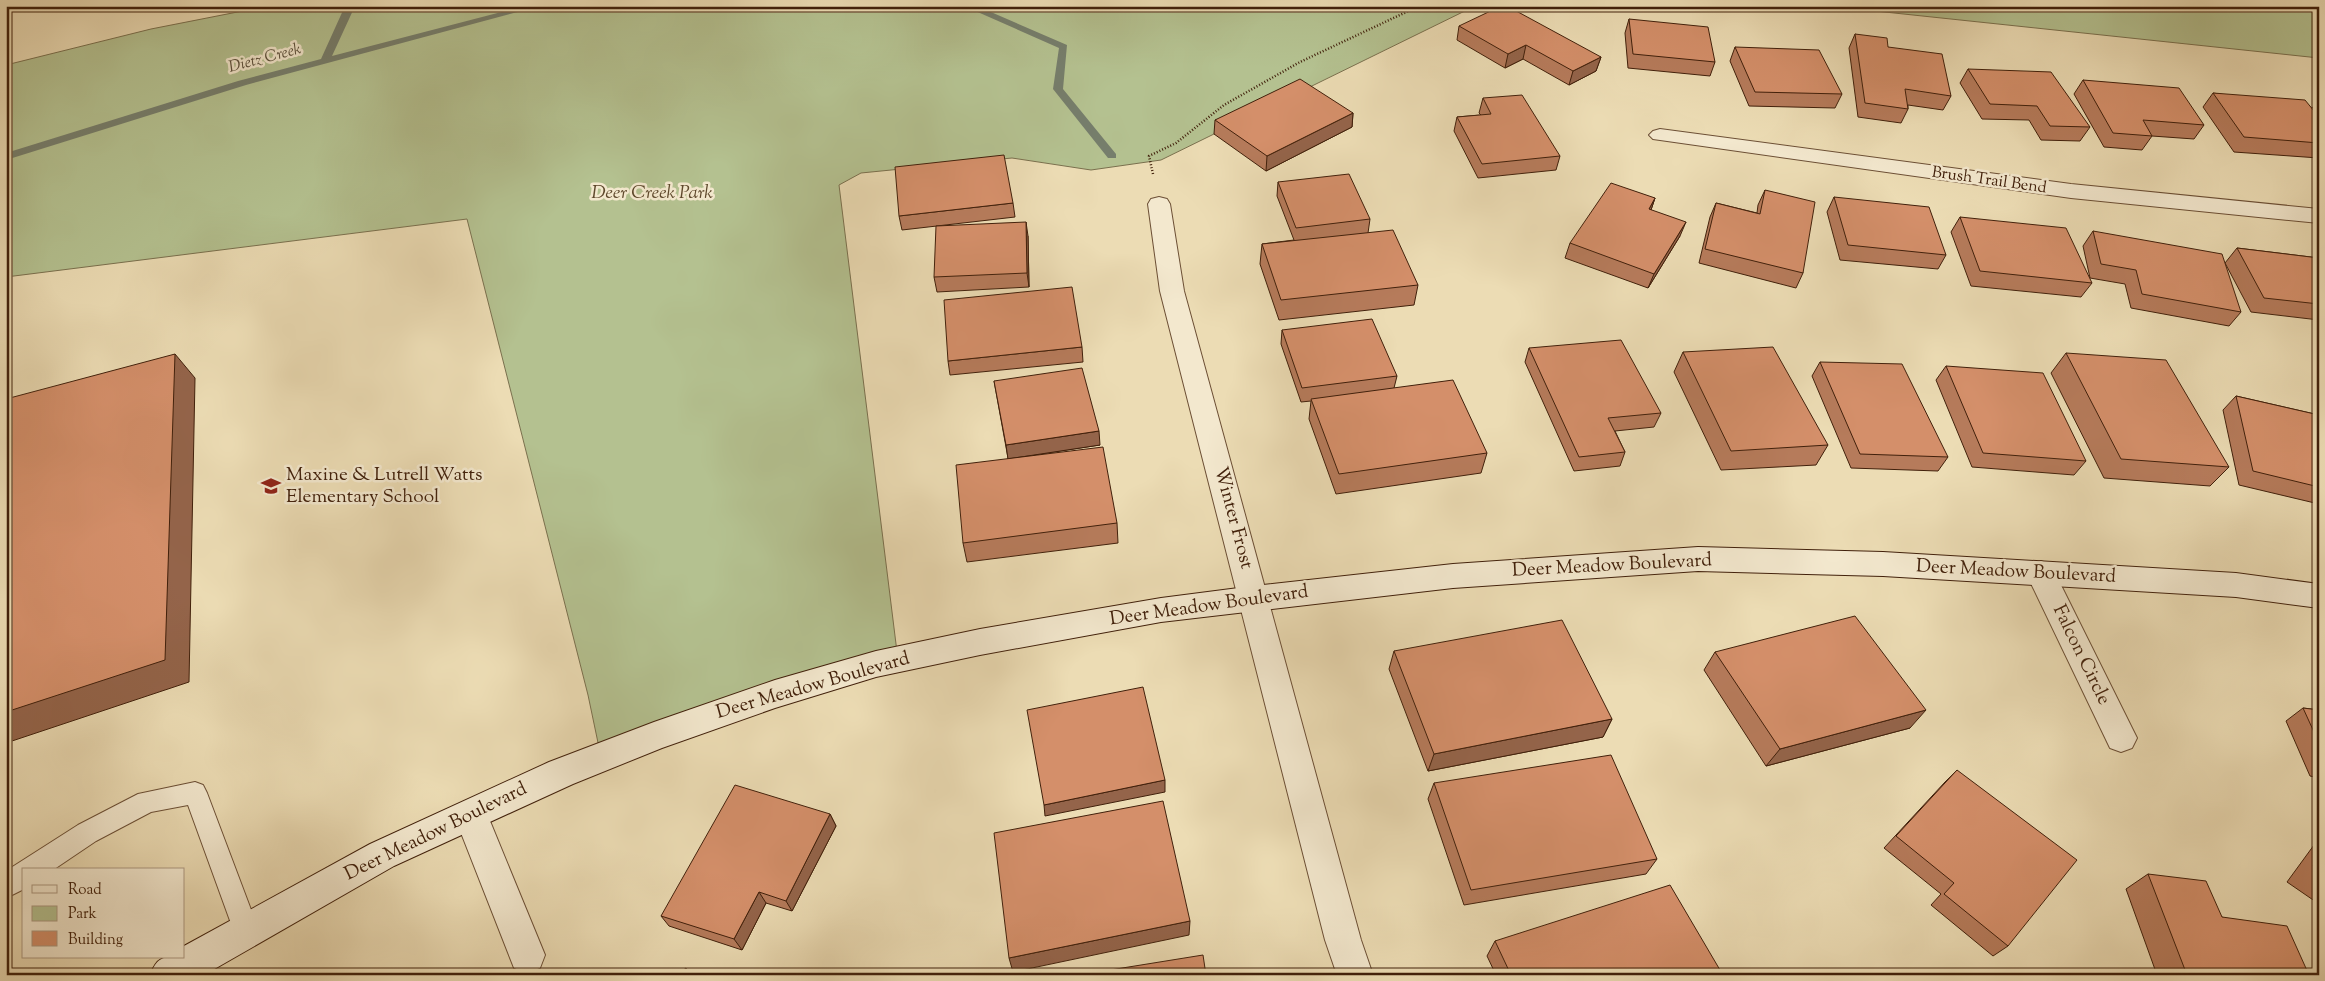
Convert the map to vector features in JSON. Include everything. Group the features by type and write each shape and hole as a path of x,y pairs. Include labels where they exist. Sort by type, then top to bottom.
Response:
{"street":[{"name":"Brush Trail Bend","path":"1660,135 2069,192 2205,207 2319,216"},
{"name":"Winter Frost","path":"1159,204 1172,291 1343,940 1355,975"},
{"name":"Deer Meadow Boulevard","path":"168,975 382,854 561,773 654,736 775,694 876,664 980,642 1161,610 1453,576 1698,559 1883,564 2041,573 2236,585 2319,596"},
{"name":"Falcon Circle","path":"2041,573 2121,738"},
{"path":"471,815 527,955"}],"lane":[{"path":"33,868 87,833 147,802 195,794 246,931"},
{"path":"6,886 22,875"}],"path":[{"path":"1159,204 1149,156 1176,143 1224,105 1300,62 1419,6"}],"green space":[{"name":"Deer Creek Park","path":"268,6 1475,6 1161,160 1091,170 1012,158 861,173 839,185 898,660 601,757 588,695 467,219 6,277 6,65 151,29"},
{"path":"1828,6 2319,6 2319,58"}],"building":[{"path":"1501,6 1507,6 1601,57 1573,71 1526,45 1508,54 1459,26"},
{"path":"1629,19 1708,27 1715,62 1633,54"},
{"path":"1855,34 1887,38 1888,47 1942,54 1951,96 1905,89 1908,109 1865,103"},
{"path":"1735,47 1819,50 1842,94 1755,92"},
{"path":"1968,69 2051,72 2090,127 2050,126 2037,106 1990,104"},
{"path":"1300,79 1353,113 1267,156 1215,120"},
{"path":"2083,80 2179,88 2204,125 2143,120 2152,136 2113,133"},
{"path":"2213,93 2305,100 2319,117 2319,143 2244,137"},
{"path":"1522,95 1560,156 1482,164 1457,117 1491,114 1483,98"},
{"path":"1004,155 1013,203 899,216 895,167"},
{"path":"1349,174 1370,219 1296,228 1278,182"},
{"path":"1611,183 1655,198 1649,209 1686,222 1654,274 1570,243"},
{"path":"1765,190 1815,202 1803,273 1705,249 1716,203 1760,214"},
{"path":"1834,197 1929,207 1946,255 1848,245"},
{"path":"1960,217 2066,228 2092,283 1980,271"},
{"path":"1026,222 1027,273 934,277 936,226"},
{"path":"1393,230 1418,285 1281,300 1262,244"},
{"path":"2093,231 2222,254 2241,312 2142,294 2136,270 2101,264"},
{"path":"2237,248 2319,258 2319,304 2264,298"},
{"path":"1072,287 1082,347 948,361 944,300"},
{"path":"1372,319 1397,376 1302,388 1282,330"},
{"path":"1621,340 1661,413 1608,418 1625,452 1579,457 1529,348"},
{"path":"1773,347 1828,445 1731,451 1683,352"},
{"path":"2066,353 2166,360 2229,467 2121,459"},
{"path":"175,354 165,660 6,712 6,399"},
{"path":"1820,362 1902,364 1948,457 1860,454"},
{"path":"1946,366 2043,373 2086,461 1983,453"},
{"path":"1082,368 1099,431 1006,445 994,381"},
{"path":"1453,380 1487,453 1339,474 1311,399"},
{"path":"2236,396 2319,415 2319,487 2253,471"},
{"path":"1103,447 1117,523 963,543 956,465"},
{"path":"1855,616 1926,710 1780,749 1715,652"},
{"path":"1562,620 1612,719 1434,754 1394,651"},
{"path":"1143,687 1165,780 1044,805 1027,710"},
{"path":"2303,708 2319,710 2319,743"},
{"path":"1611,755 1657,859 1471,890 1434,783"},
{"path":"1957,770 2077,860 2008,946 1944,894 1954,883 1896,836"},
{"path":"735,785 830,814 786,901 759,892 734,939 661,916"},
{"path":"1163,801 1190,921 1009,958 994,833"},
{"path":"2319,858 2319,870 2313,866"},
{"path":"2148,874 2206,881 2222,917 2287,926 2309,975 2187,975"},
{"path":"1670,885 1720,970 1705,975 1511,975 1495,941"},
{"path":"1203,955 1206,975 1079,975"},
{"path":"686,968 690,975 677,975"}],"waterway":[{"path":"325,61 350,6"},
{"name":"Dietz Creek","path":"6,157 242,83 536,6"},
{"path":"968,6 1064,47 1058,89 1112,156"}],"place":[{"name":"Maxine & Lutrell Watts Elementary School","path":"271,486"}]}
